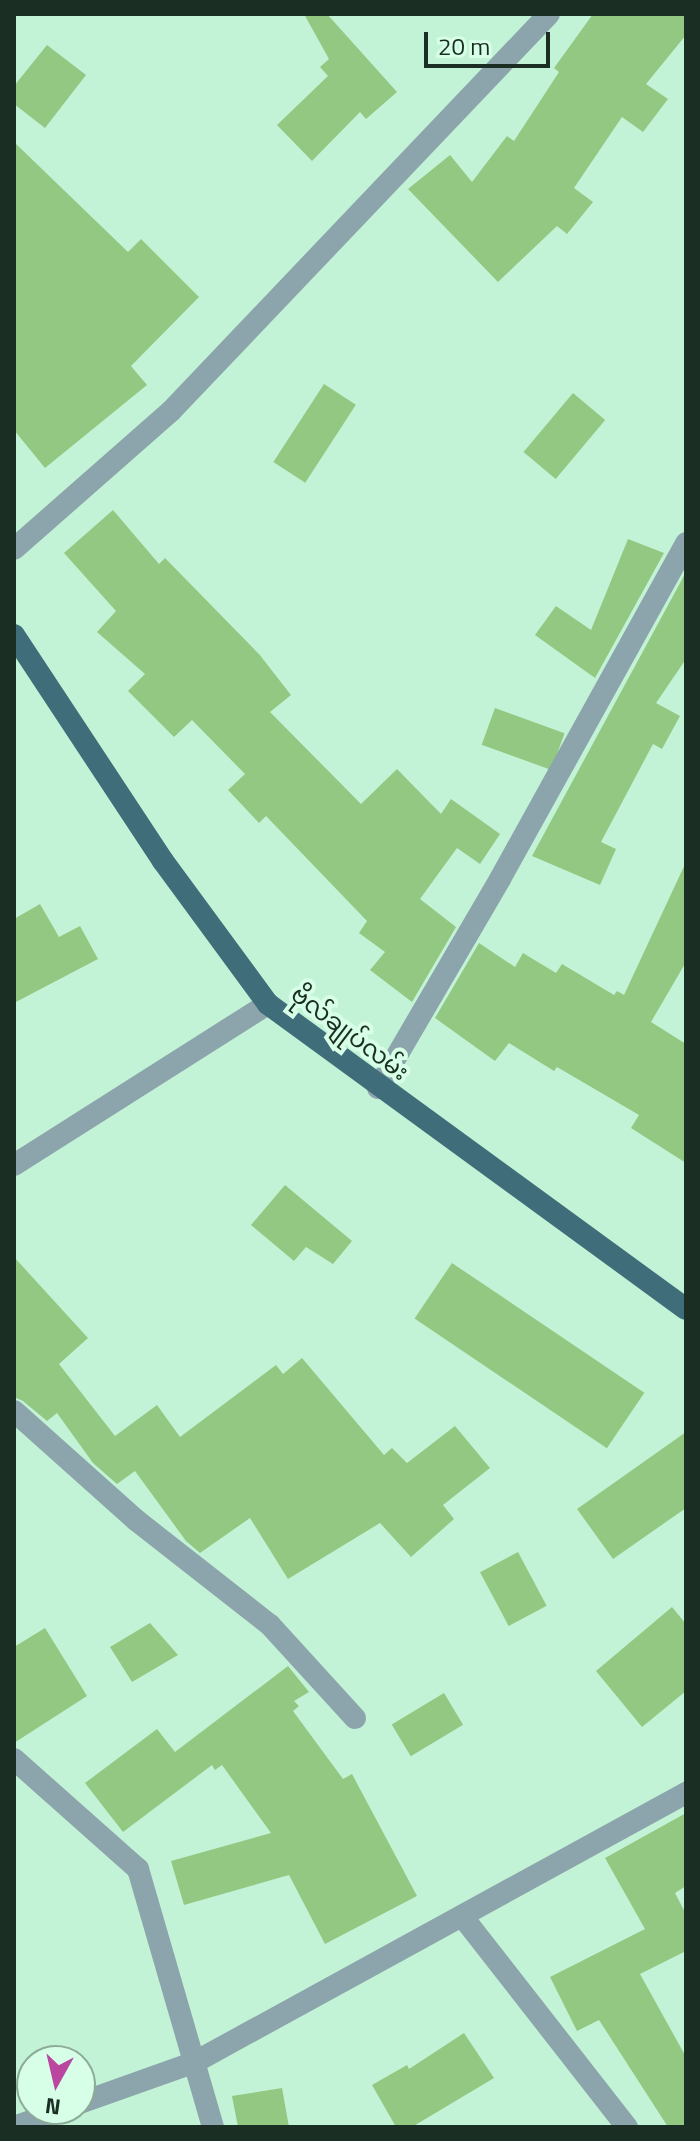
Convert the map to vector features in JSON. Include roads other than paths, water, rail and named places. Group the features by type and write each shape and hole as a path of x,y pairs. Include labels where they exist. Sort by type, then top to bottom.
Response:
{"main road":[{"name":"ဗိုလ်ချုပ်လမ်း","path":"14,635 163,861 268,1004 378,1088 686,1309"}],"street":[{"path":"14,549 171,411 549,14"},
{"path":"378,1088 500,879 686,543"},
{"path":"14,1165 268,1004"},
{"path":"14,1411 136,1520 270,1625 355,1718"},
{"path":"14,1759 138,1869 213,2127"},
{"path":"96,2097 195,2062 686,1793"},
{"path":"462,1916 627,2127"}]}
